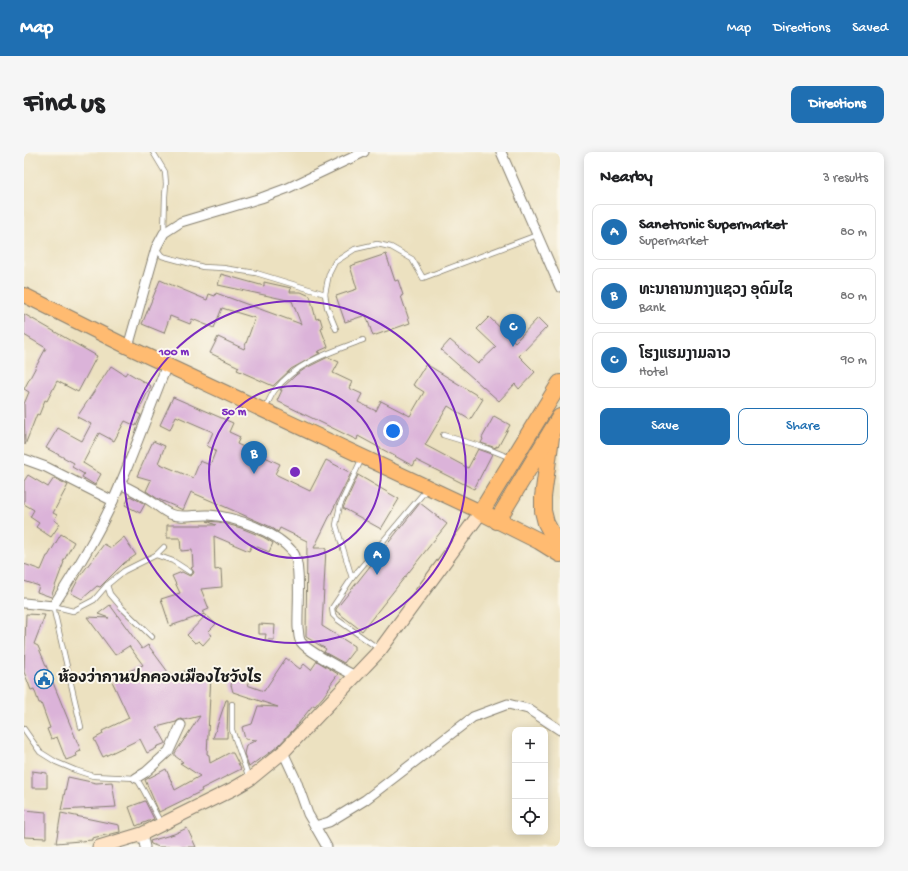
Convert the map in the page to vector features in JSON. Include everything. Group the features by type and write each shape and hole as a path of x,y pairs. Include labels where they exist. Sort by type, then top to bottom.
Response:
{"highway":[{"path":"560,383 481,512 539,541 560,554"},
{"path":"497,520 560,418"},
{"path":"552,432 543,497 543,511 546,523 560,545"}],"main road":[{"path":"24,295 128,347 481,512"}],"street":[{"path":"128,347 156,248 164,233 181,222 261,198 288,188 364,152"},
{"path":"501,152 537,235 558,275 560,287"},
{"path":"24,603 53,606 94,540 113,501 167,365"},
{"path":"24,459 46,467 113,501"},
{"path":"120,484 136,492 170,514 180,516 209,515 234,519 272,534 281,541 294,553 298,568 298,620 299,637 301,642 308,649 355,676"},
{"path":"99,847 142,834 250,780 283,752 380,650 481,512"},
{"path":"315,826 329,822 365,800 473,717 508,704 528,709 560,730"},
{"path":"136,778 146,772 169,751 181,725"},
{"path":"283,752 296,780 308,814 327,847"},
{"path":"142,834 145,847"}],"lane":[{"path":"153,152 165,172 164,233"},
{"path":"336,329 327,307 325,294 329,274 335,262 354,249 377,244 391,247 412,259 423,278 537,235"},
{"path":"156,248 162,256 203,266 256,273 325,294"},
{"path":"265,411 274,391 285,379 315,358 363,340"},
{"path":"443,436 486,448 513,459"},
{"path":"352,578 336,526 340,505 362,457"},
{"path":"380,650 333,615 332,608 352,578 428,488"},
{"path":"81,727 53,606 73,612 94,600 107,585 124,571 156,555 164,547"},
{"path":"156,555 173,561 190,572"},
{"path":"107,585 110,594 122,608 152,637"},
{"path":"232,704 232,730 250,780"},
{"path":"24,728 40,752 69,768 93,776 136,778 144,788 151,806 162,825"}],"building":[{"path":"386,254 395,281 398,280 403,295 401,296 410,323 373,336 366,315 345,322 336,296 357,289 350,266"},
{"path":"221,274 264,286 264,282 291,288 290,292 301,292 310,296 316,319 320,318 323,328 321,329 328,347 317,352 320,353 291,369 273,386 237,370 239,367 210,353 218,337 244,349 255,318 222,308 214,328 192,319 190,324 170,316 164,333 142,324 160,280 207,300 209,294 215,296 216,293 301,324 292,301 218,285"},
{"path":"24,314 97,356 78,392 57,381 47,401 45,400 39,415 37,414 25,445 24,404 29,392 24,389 46,348 24,335"},
{"path":"489,317 515,342 538,318 547,327 519,356 535,372 519,389 515,384 499,401 441,350 450,340 478,364 496,347 477,329"},
{"path":"328,357 339,362 333,373 352,382 349,388 362,394 358,402 376,411 381,401 410,416 424,392 413,385 426,364 483,399 470,420 448,406 425,445 468,468 478,449 492,454 474,489 416,460 413,466 358,436 357,440 277,401 282,390 280,390 296,375"},
{"path":"111,366 125,375 127,372 151,386 137,413 141,415 136,426 125,421 114,441 99,433 83,463 101,474 95,485 82,477 84,474 72,467 74,463 46,448 58,428 82,441 91,424 77,417"},
{"path":"173,397 233,423 229,432 240,437 237,444 280,464 275,474 310,491 326,460 351,473 314,548 326,548 322,626 354,646 354,650 344,663 324,652 326,649 306,637 307,541 280,528 278,532 271,527 191,492 183,510 158,499 146,491 151,480 137,476 153,441 165,446 158,463 193,478 200,461 210,465 216,450 207,446 213,432 176,416 170,430 160,425"},
{"path":"494,416 510,425 496,448 481,443 482,438"},
{"path":"28,475 48,487 54,478 68,485 53,513 57,515 54,520 60,524 51,537 36,527 39,523 30,517 34,510 24,504 24,481"},
{"path":"358,475 399,499 381,529 343,508"},
{"path":"130,496 145,504 140,513 125,505"},
{"path":"420,503 447,524 362,631 336,611 336,609"},
{"path":"207,521 219,522 241,528 273,543 269,552 252,545 249,551 214,536 215,570 221,569 222,587 201,589 209,609 202,612 205,614 170,626 161,599 180,593 172,576 182,572 190,576 194,572 191,568 193,567 192,550 181,551 180,538 167,538 167,525 216,525"},
{"path":"61,534 74,542 63,562 51,597 37,592 39,586 24,581 24,564 41,570 47,556"},
{"path":"124,537 136,555 124,563 100,587 97,586 82,599 71,593 80,576 104,544 111,548"},
{"path":"110,605 142,649 148,645 171,676 191,669 193,674 211,675 207,754 209,755 210,763 229,753 233,753 241,769 201,789 202,791 159,812 145,780 166,769 175,790 200,776 180,763 183,762 175,756 175,753 200,716 184,720 180,719 176,722 157,727 166,743 147,753 140,739 103,757 94,739 103,734 102,731 129,718 111,679 143,665 129,646 115,655 87,617 109,618 98,614"},
{"path":"26,614 45,615 34,644 38,646 81,751 76,753 77,756 66,760 57,737 51,739 47,729 50,728 41,703 39,703 34,689 31,690 24,672"},
{"path":"206,615 216,624 208,632 212,635 203,645 199,641 195,643 187,635"},
{"path":"259,624 275,625 274,640 265,640 266,634 259,634"},
{"path":"286,658 300,669 304,664 311,670 317,661 338,674 323,697 315,706 313,705 278,746 249,767 244,754 246,745 257,740 245,739 242,727 252,724 258,706 278,707 233,692 231,685 234,676 249,681 247,685 264,691"},
{"path":"226,700 228,700 227,738 213,738"},
{"path":"32,771 47,773 47,788 32,788"},
{"path":"68,777 96,783 112,782 116,807 61,810"},
{"path":"145,801 154,819 136,826 129,807"},
{"path":"24,810 46,812 46,838 24,837"},
{"path":"61,813 119,825 120,832 92,838 92,840 56,843"},
{"path":"187,828 196,847 159,847 151,844 150,841 174,834"}],"place":[{"name":"ໂຮງແຮມງາມລາວ","path":"513,347"},
{"name":"ທະນາຄານກາງແຊວງ ອຸດົມໄຊ","path":"254,474"},
{"name":"Sanetronic Supermarket","path":"377,575"},
{"name":"ห้องว่ากานปกคองเมืองไชวังไร","path":"44,679"}]}
